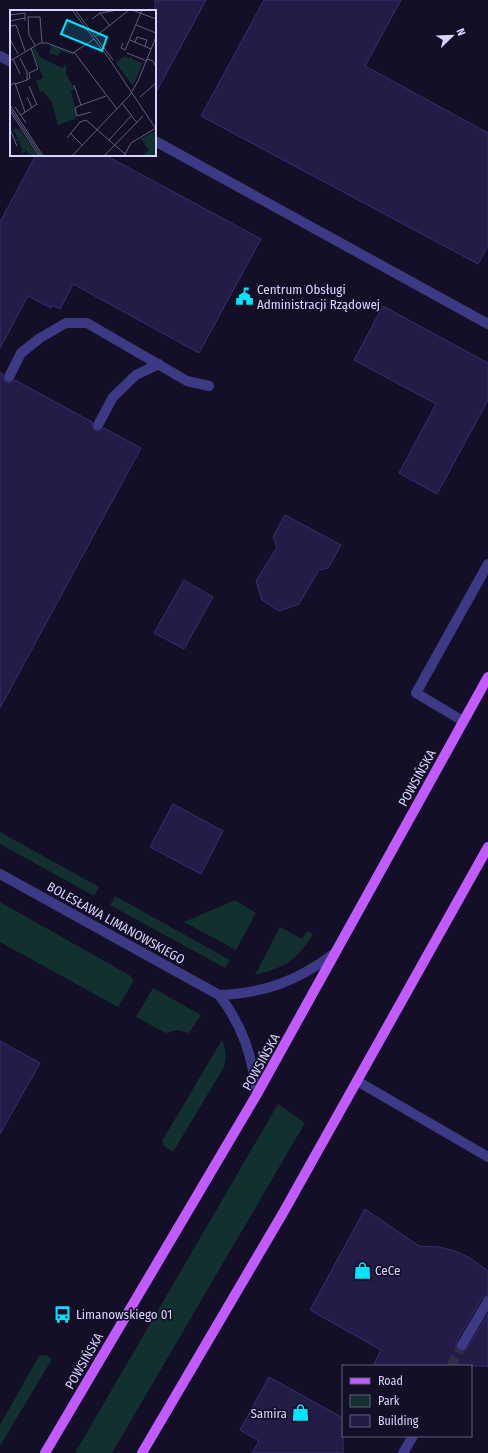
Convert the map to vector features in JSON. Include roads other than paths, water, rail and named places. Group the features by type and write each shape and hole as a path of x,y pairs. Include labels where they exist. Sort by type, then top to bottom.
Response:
{"main road":[{"name":"POWSIŃSKA","path":"46,1453 258,1094 488,677"},
{"path":"142,1453 283,1213 488,847"}],"street":[{"path":"0,56 10,61"},
{"path":"156,141 488,324"},
{"path":"10,377 22,353 40,338 66,323 87,323 188,381 209,386"},
{"path":"98,425 113,397 136,375 158,364"},
{"path":"464,721 416,693 488,564"},
{"name":"BOLESŁAWA LIMANOWSKIEGO","path":"0,874 219,995 235,1018 246,1043 258,1094"},
{"path":"219,995 246,994 288,982 316,968 336,953"},
{"path":"357,1081 488,1157"},
{"path":"462,1345 488,1301"},
{"path":"403,1453 412,1437"}],"tunnel":[{"path":"452,1365 462,1345"}],"place":[{"name":"Centrum Obsługi Administracji Rządowej","path":"244,296"},
{"name":"CeCe","path":"362,1270"},
{"name":"Limanowskiego 01","path":"63,1314"},
{"name":"Samira","path":"300,1413"}]}
